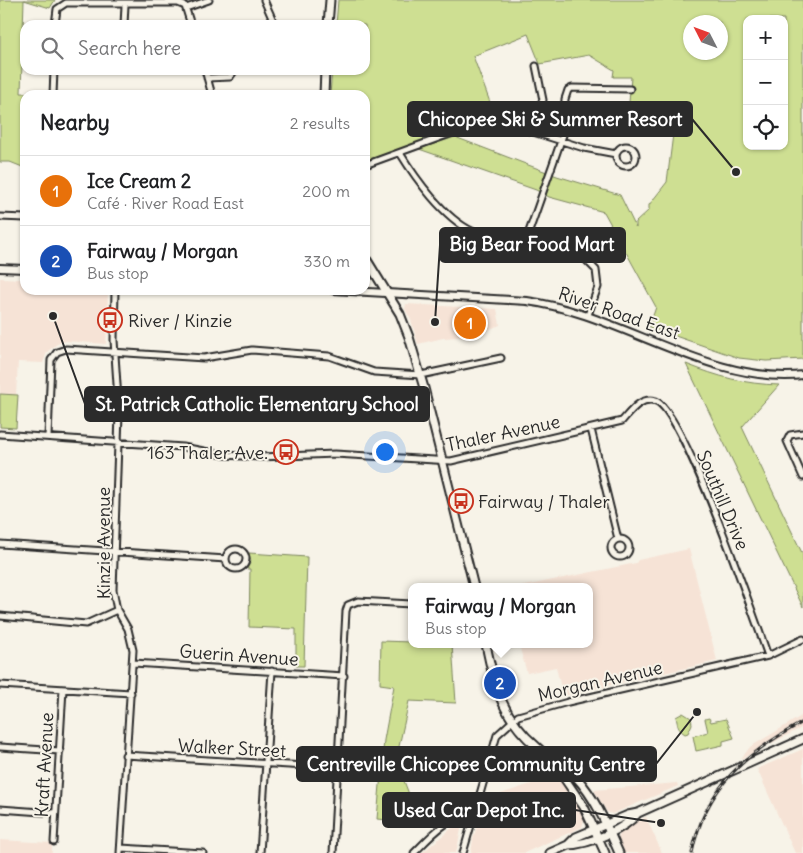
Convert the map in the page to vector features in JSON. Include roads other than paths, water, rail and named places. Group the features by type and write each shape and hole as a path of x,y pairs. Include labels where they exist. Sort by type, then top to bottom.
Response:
{"main road":[{"path":"328,20 330,0"},
{"path":"324,90 325,75"},
{"path":"370,266 400,314 421,375 473,583"},
{"path":"487,648 494,683 503,708 527,739 558,765 565,767 582,785 608,828 619,853"},
{"path":"550,853 568,845 579,844 608,828 632,821 638,813 803,739"},
{"path":"558,765 560,772 584,807 606,853"}],"street":[{"path":"189,0 186,7 190,20"},
{"path":"56,20 58,9 66,3 125,5 178,3 186,7 209,0"},
{"path":"264,0 273,20"},
{"path":"124,20 125,5"},
{"path":"370,163 458,131 539,106 543,100 536,66"},
{"path":"53,90 54,75"},
{"path":"206,75 211,90"},
{"path":"214,75 230,77 231,75"},
{"path":"526,243 561,140 568,90 572,88 630,90"},
{"path":"511,124 584,148 616,154"},
{"path":"623,146 630,147 635,152 635,159 631,165 624,166 618,162 616,154 623,146"},
{"path":"400,153 449,216 461,226 472,231 585,259 596,270 598,288 588,315"},
{"path":"0,217 20,218"},
{"path":"0,268 20,269"},
{"name":"River Road East","path":"370,292 552,304 588,315 716,364 757,375 803,375"},
{"name":"Kinzie Avenue","path":"115,295 115,352 119,398 119,443 113,590 117,610 131,638 133,663 125,755 121,850"},
{"path":"48,437 50,365 53,356 66,348 204,358 252,350 319,355 344,360 374,372 421,375 501,358"},
{"name":"Southill Drive","path":"622,421 635,406 645,401 657,402 665,408 710,498 768,656"},
{"name":"Thaler Avenue","path":"0,434 184,447 224,455 335,454 456,460 622,421"},
{"path":"591,429 618,539"},
{"path":"803,433 790,435 787,441 803,477"},
{"path":"0,544 226,559"},
{"path":"333,853 346,611 348,605 358,601 408,604"},
{"path":"0,616 86,624 117,610"},
{"name":"Morgan Avenue","path":"463,853 497,735 512,721 537,709 768,656 803,639"},
{"name":"Guerin Avenue","path":"133,663 344,676"},
{"path":"260,853 272,671"},
{"path":"0,685 131,693"},
{"name":"Kraft Avenue","path":"54,842 63,689"},
{"path":"0,747 60,751"},
{"name":"Walker Street","path":"125,755 338,768"},
{"path":"0,809 55,813"},
{"path":"414,853 448,822 463,814 474,813"},
{"path":"121,850 203,853"}],"railway":[{"path":"692,853 698,830 707,809 718,790 731,774 764,746 803,722"}],"place":[{"name":"Chicopee Ski & Summer Resort","path":"736,172"},
{"name":"St. Patrick Catholic Elementary School","path":"53,316"},
{"name":"River / Kinzie","path":"110,320"},
{"name":"Big Bear Food Mart","path":"435,322"},
{"name":"Ice Cream 2","path":"470,323"},
{"name":"163 Thaler Ave.","path":"286,452"},
{"name":"Fairway / Thaler","path":"461,501"},
{"name":"Fairway / Morgan","path":"500,683"},
{"name":"Centreville Chicopee Community Centre","path":"697,712"},
{"name":"Used Car Depot Inc.","path":"661,823"}]}
